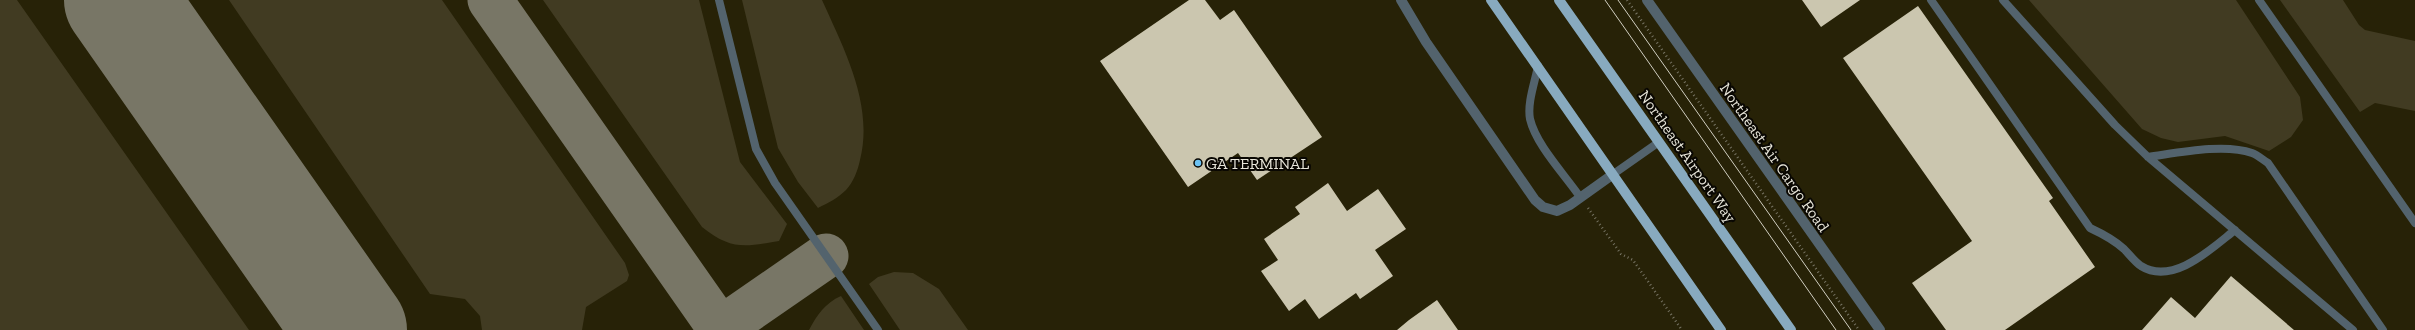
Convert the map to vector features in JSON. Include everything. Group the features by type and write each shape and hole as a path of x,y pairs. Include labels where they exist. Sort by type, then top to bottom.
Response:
{"main road":[{"path":"1490,0 1538,66 1612,175 1721,330"},
{"name":"Northeast Airport Way","path":"1559,0 1791,330"}],"street":[{"path":"1401,0 1426,42 1535,200 1543,207 1557,211 1612,175"},
{"name":"Northeast Air Cargo Road","path":"1648,0 1880,330"}],"lane":[{"path":"719,0 756,149 774,183 878,330"},
{"path":"1931,0 2090,228 2110,237 2142,266 2158,270 2180,269 2192,264 2235,230"},
{"path":"2003,0 2115,125 2148,157 2353,330"},
{"path":"2259,0 2415,224"},
{"path":"1538,66 1530,119 1541,141 1580,197"},
{"path":"1612,175 1659,142"},
{"path":"2148,157 2178,153 2231,150 2253,153 2268,163 2383,330"}],"path":[{"path":"1627,0 1859,330"},
{"path":"1592,215 1621,254 1633,260 1682,330"}],"shaded area":[{"path":"0,0 2415,0 2415,330 0,330"},
{"path":"0,0 17,0 249,330 0,330"},
{"path":"229,0 442,0 625,263 629,275 627,281 586,307 582,330 482,330 480,316 465,299 430,294"},
{"path":"543,0 699,0 740,162 787,224 779,241 756,245 738,245 721,240 702,227"},
{"path":"742,0 822,0 847,58 860,98 863,119 863,139 860,160 855,176 849,187 836,198 818,208 798,182 778,148"},
{"path":"2029,0 2236,0 2300,97 2303,120 2291,137 2269,151 2225,136 2178,142 2161,138 2142,129"},
{"path":"2280,0 2343,0 2359,25 2365,30 2415,41 2415,111 2375,103 2360,112"},
{"path":"894,272 913,273 939,289 968,330 900,330 869,284 878,277"},
{"path":"841,296 864,330 809,330 822,310 830,302"}],"building":[{"name":"GA TERMINAL","path":"1189,0 1205,0 1220,20 1234,10 1322,137 1257,180 1238,153 1188,187 1100,61"},
{"path":"1802,0 1860,0 1821,27"},
{"path":"1918,6 2053,198 2049,201 2095,267 2005,330 1946,330 1912,283 1972,241 1843,58"},
{"path":"1328,183 1347,211 1378,189 1406,229 1375,250 1393,276 1360,299 1356,293 1319,319 1305,299 1289,311 1261,271 1278,260 1264,239 1300,214 1295,207"},
{"path":"2231,276 2294,330 2142,330 2171,297 2195,318"},
{"path":"1437,300 1458,330 1397,330 1409,320"}],"taxiway":[{"path":"490,0 721,330"},
{"path":"719,330 826,256"}],"runway":[{"path":"120,0 351,330"}],"tram line":[{"path":"1605,0 1836,330"},
{"path":"1618,0 1851,330"}],"place":[{"name":"GA TERMINAL","path":"1198,163"}]}
